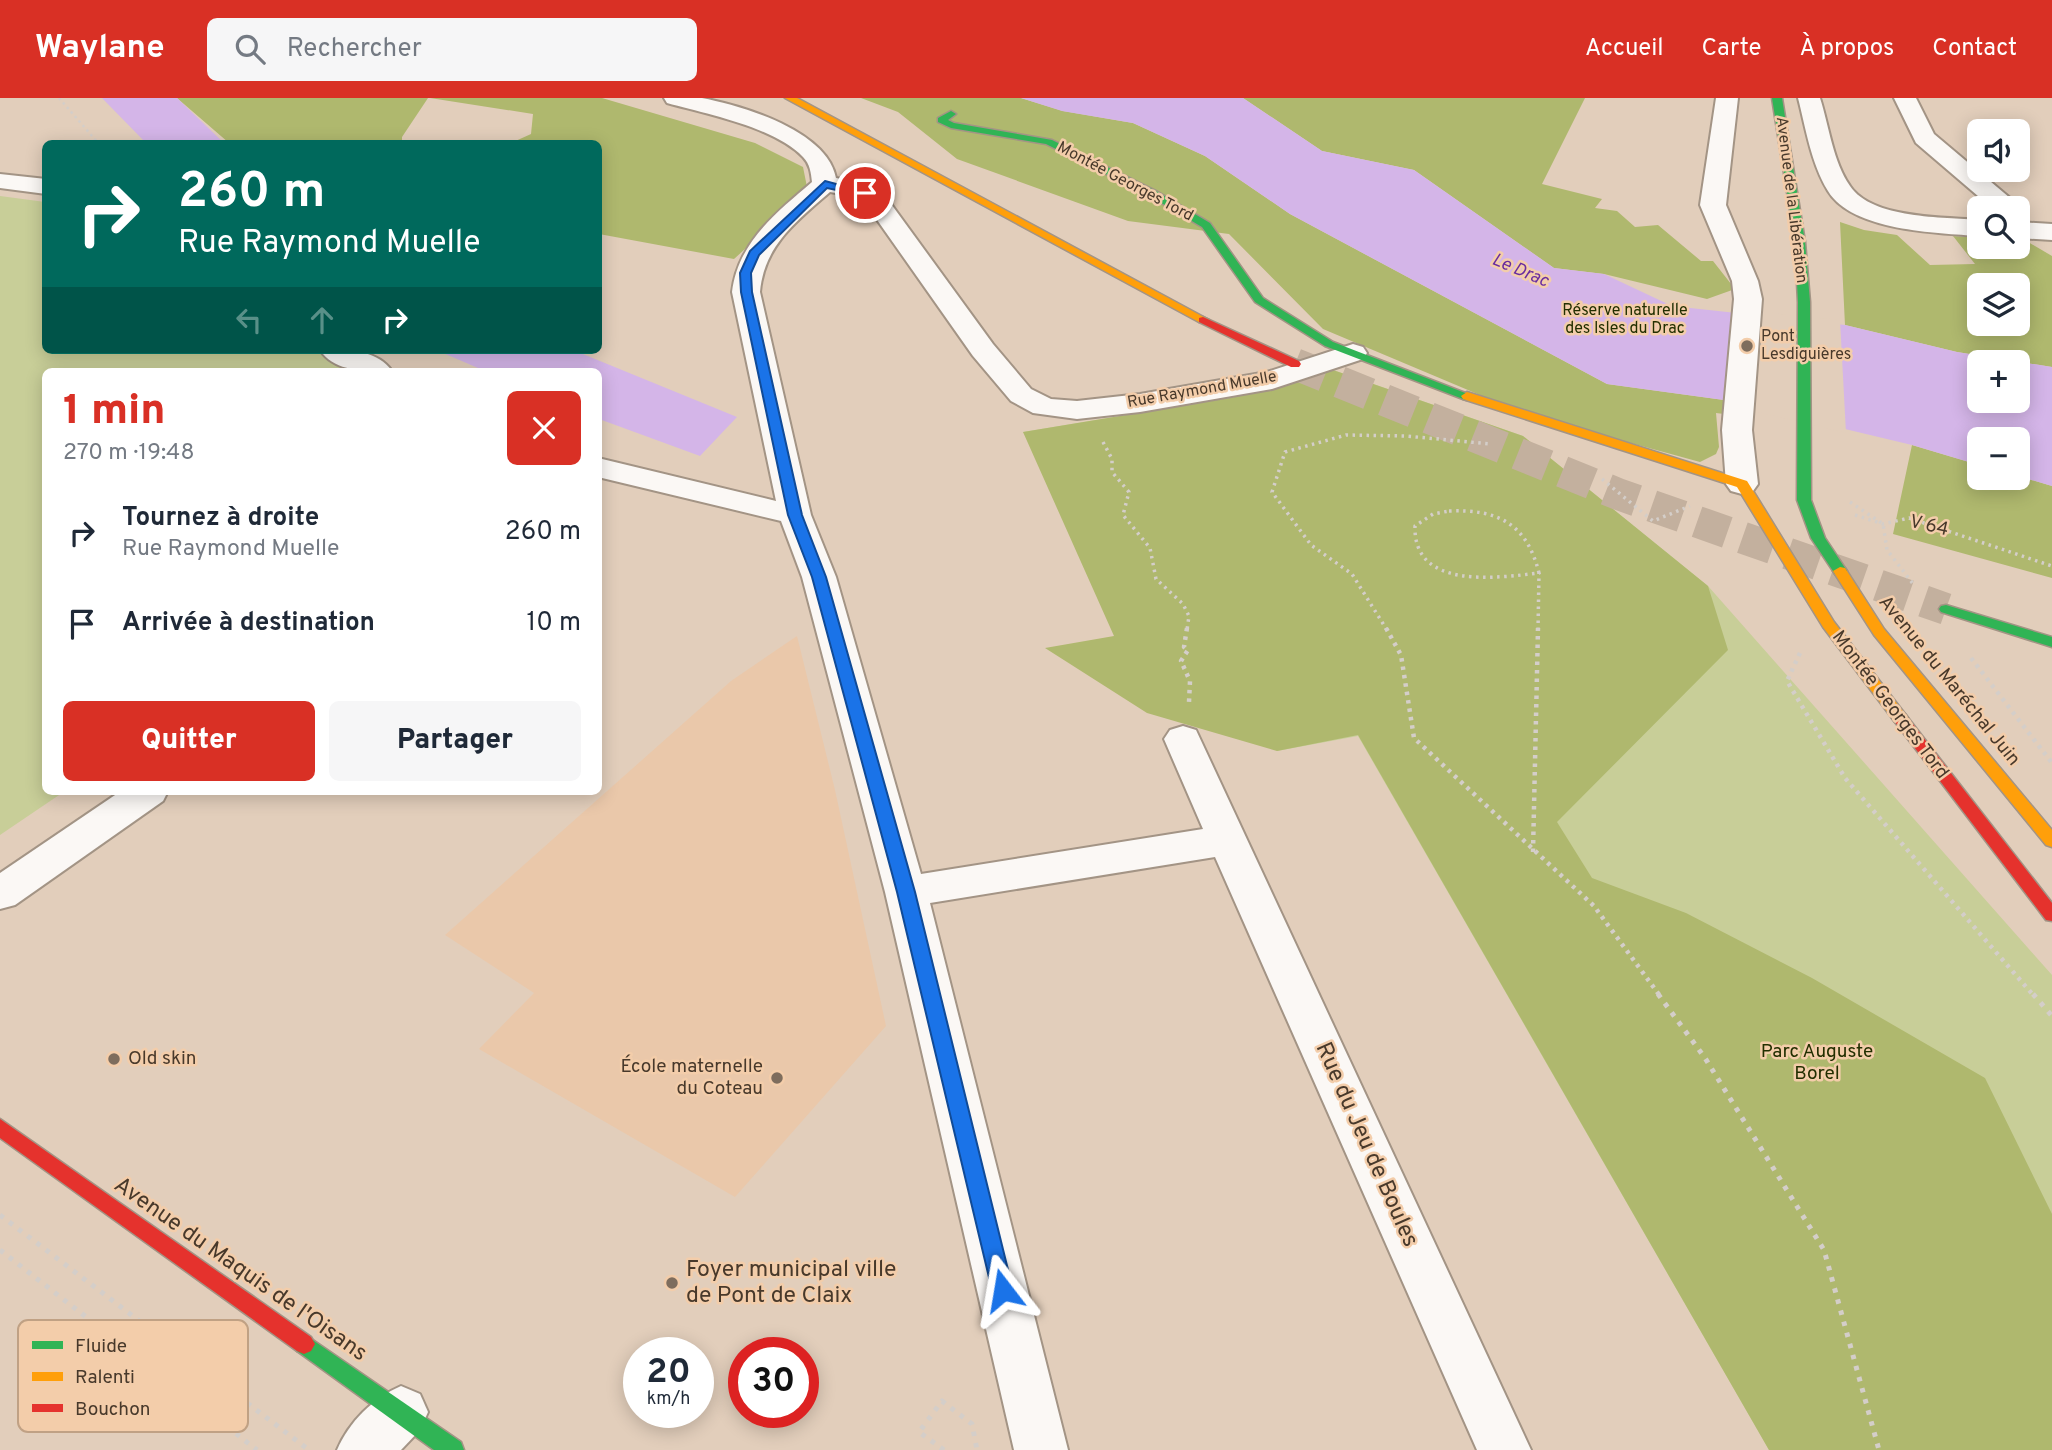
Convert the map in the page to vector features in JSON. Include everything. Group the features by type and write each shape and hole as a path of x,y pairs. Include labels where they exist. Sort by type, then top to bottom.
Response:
{"main road":[{"path":"790,98 1153,296 1295,364"},
{"name":"Avenue de la Libération","path":"1777,98 1783,122 1800,242 1804,302 1804,462"},
{"name":"Montée Georges Tord","path":"951,114 941,120 951,125 1016,134 1049,142 1152,193 1206,225 1259,300 1329,344 1353,353"},
{"path":"1353,353 1428,384 1742,484"},
{"name":"Avenue du Maréchal Juin","path":"1804,462 1804,500 1818,538 1879,632 2052,841"},
{"name":"Montée Georges Tord","path":"1742,484 1828,624 2052,915"},
{"path":"1946,609 2052,642"},
{"name":"Avenue du Maquis de l'Oisans","path":"0,1127 453,1450"}],"street":[{"path":"675,98 776,131 804,146 820,161 825,184 754,253 746,273 746,292 795,515 819,577 906,892 1041,1450"},
{"path":"1727,98 1713,205 1745,281 1748,299 1737,430 1742,484"},
{"path":"1810,98 1835,180 1843,195 1875,213 1899,220 1967,227"},
{"path":"1905,98 1924,138 1993,196"},
{"path":"0,181 42,186"},
{"name":"Rue Raymond Muelle","path":"825,184 854,188 877,202 983,350 1021,395 1044,407 1077,410 1140,403 1272,380 1353,353"},
{"path":"342,354 371,368"},
{"path":"602,471 795,515"},
{"name":"Rue du Jeu de Boules","path":"1183,739 1504,1450"},
{"path":"0,894 143,795"},
{"path":"906,892 1228,840"},
{"path":"365,1450 401,1412"}],"path":[{"path":"59,98 96,140"},
{"path":"1077,410 1088,429 1102,438 1112,458 1112,472 1129,492 1123,514 1150,548 1156,579 1183,604 1189,616 1184,646 1188,650 1181,661 1188,669 1191,682 1188,702 1201,708 1202,721 1183,739"},
{"path":"1503,445 1406,436 1346,435 1285,452 1272,492 1311,545 1352,574 1370,598 1401,655 1415,738 1533,852 1594,906 1705,1058 1824,1250 1879,1450"},
{"path":"1590,474 1602,480 1653,521 1742,484"},
{"path":"1843,498 1883,523"},
{"name":"V 64","path":"1804,500 1883,523 1909,518 2052,566"},
{"path":"1533,852 1539,573 1534,553 1523,533 1496,516 1466,511 1437,512 1415,526 1415,547 1427,561 1453,574 1493,578 1539,573"},
{"path":"1803,646 1787,681 1845,778 2052,1016"},
{"path":"0,1215 138,1320"},
{"path":"0,1250 90,1320"},
{"path":"944,1450 919,1432 942,1401 972,1424 977,1450"},
{"path":"248,1404 309,1450"},
{"path":"234,1432 257,1450"}],"shaded area":[{"path":"797,636 835,790 886,1026 735,1197 479,1049 534,993 445,935 731,681"}],"green space":[{"path":"177,98 428,98 402,140 226,140"},
{"path":"430,98 602,98 755,143 803,167 808,192 734,259 602,235 602,140 518,140 531,134 533,114"},
{"path":"861,98 1021,98 1063,111 1133,123 1205,156 1290,214 1607,384 1724,400 1724,414 1716,413 1719,447 1716,454 1700,462 1525,414 1323,329 1229,234 1128,221 957,159 898,112"},
{"path":"1243,98 1585,98 1542,184 1602,199 1595,208 1617,211 1635,227 1658,225 1701,261 1713,261 1735,289 1707,299 1604,274 1554,268 1414,170 1322,151"},
{"path":"0,196 42,202 42,354 324,354 348,368 42,368 42,795 59,795 0,835"},
{"path":"1840,222 1864,230 1897,235 1930,265 1975,264 1971,259 2030,259 2030,243 2052,256 2052,367 2030,364 2030,350 1957,352 1845,325"},
{"path":"1953,236 1967,237 1967,254"},
{"name":"Parc Auguste Borel","path":"1333,370 1523,436 1708,586 2052,975 2052,1450 1769,1450 1358,736 1277,751 1023,432 1235,397"},
{"name":"Parc Auguste Borel","path":"1333,370 1523,436 1708,586 1728,650 1557,822 1592,878 1686,913 1812,978 1985,1078 2052,1214 2052,1450 1769,1450 1358,735 1277,751 1147,713 1045,648 1114,636 1023,432 1235,397"},
{"path":"1912,445 1967,461 1967,490 2030,490 2030,480 2052,486 2052,578 1893,534"}],"water":[{"path":"102,98 177,98 221,140 143,140"},
{"name":"Le Drac","path":"1021,98 1243,98 1322,151 1414,170 1554,268 1604,274 1672,306 1845,325 1967,354 1967,413 2030,413 2030,364 2052,367 2052,486 2030,480 2030,427 1967,427 1967,461 1912,445 1724,400 1607,384 1290,214 1205,156 1133,123 1062,111"},
{"path":"445,354 583,354 737,417 700,456 602,420 602,368 478,368"}],"pier":[{"path":"1733,309 1840,320 1846,433 1724,404"}],"tunnel":[{"path":"1295,364 1618,494 1946,609"}],"traffic: fast":[{"path":"1777,98 1800,242 1804,302 1804,500 1818,538 1840,571"},
{"path":"951,114 941,120 951,125 1049,142 1152,193 1206,225 1259,300 1329,344 1467,396"},
{"path":"1946,609 2052,642"},
{"path":"304,1344 453,1450"}],"traffic: slow":[{"path":"790,98 1203,320"},
{"path":"1467,396 1742,484 1828,624 1900,718"},
{"path":"1840,571 1879,632 2052,841"}],"traffic: jam":[{"path":"1203,320 1295,364"},
{"path":"1900,718 2052,915"},
{"path":"0,1127 304,1344"}],"place":[{"name":"Pont Lesdiguières","path":"1747,346"},
{"name":"Old skin","path":"114,1059"},
{"name":"École maternelle du Coteau","path":"777,1078"},
{"name":"Foyer municipal ville de Pont de Claix","path":"672,1283"}],"route":[{"path":"865,193 854,188 825,184 787,218 754,253 746,273 746,292 795,515 819,577 906,892 1003,1290"}],"park label":[{"name":"Réserve naturelle des Isles du Drac","path":"1625,320"}]}
